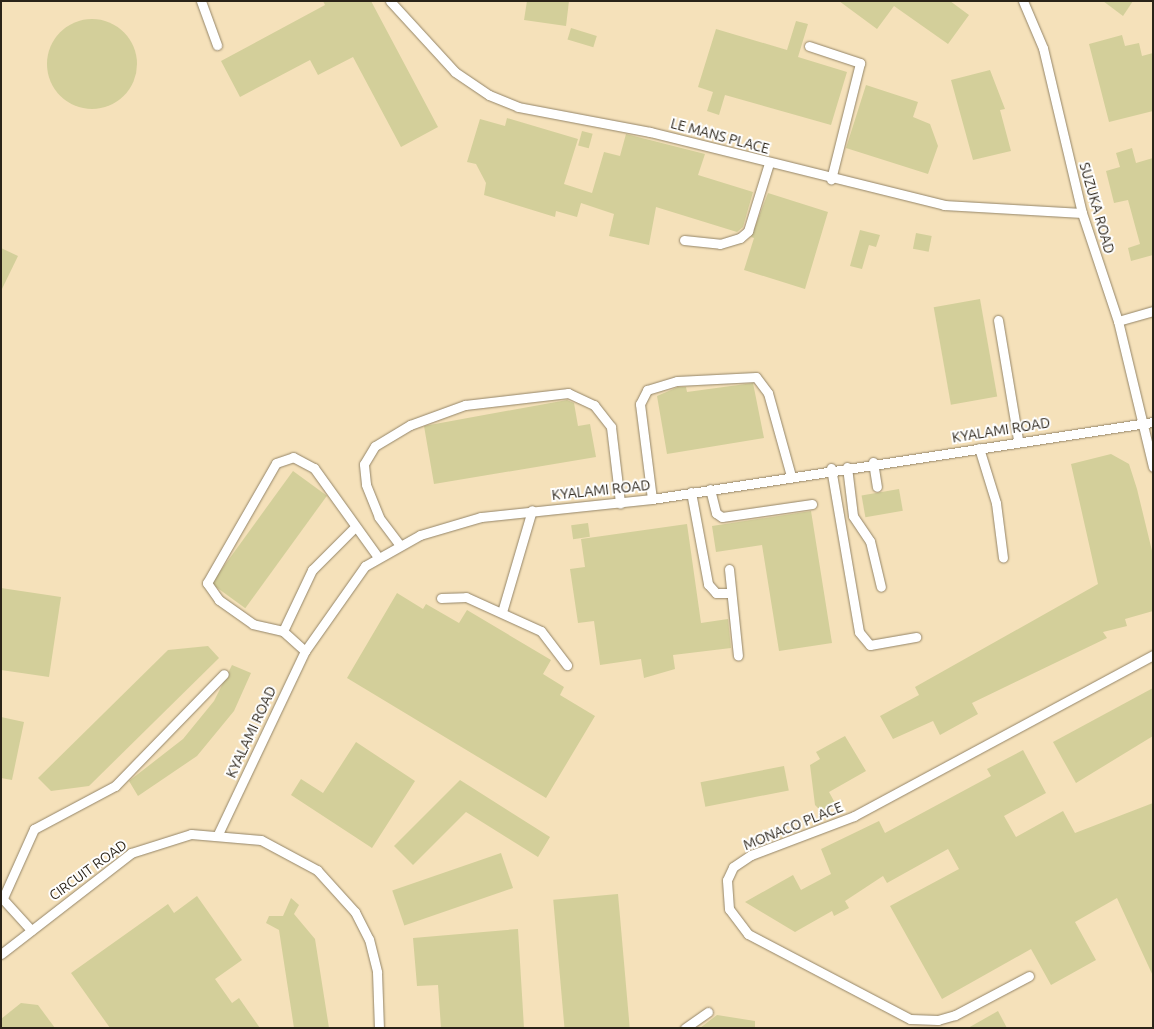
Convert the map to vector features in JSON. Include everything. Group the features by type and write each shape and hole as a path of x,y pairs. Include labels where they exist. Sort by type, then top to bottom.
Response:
{"lane":[{"path":"201,1 217,45"},
{"name":"LE MANS PLACE","path":"390,1 433,53 489,96 518,106 650,132 831,179 952,206 1082,213"},
{"name":"SUZUKA ROAD","path":"1023,1 1043,48 1082,213 1118,321 1139,424"},
{"path":"809,46 860,63 831,179"},
{"path":"684,240 720,244 744,235 769,163"},
{"path":"1118,321 1153,311"},
{"path":"998,320 1018,440"},
{"path":"652,499 640,404 647,390 670,382 756,377 768,393 791,476"},
{"path":"400,544 379,517 366,484 364,464 375,446 410,425 465,405 568,394 594,405 611,427 620,504"},
{"name":"KYALAMI ROAD","path":"218,834 305,651 356,577 378,557 400,544 481,517 532,510 620,504 831,468 1153,422"},
{"path":"1139,424 1153,467"},
{"path":"979,448 996,503 1003,558"},
{"path":"305,651 283,631 253,624 219,600 208,583 211,569 276,463 293,457 314,468 354,528 378,557"},
{"path":"873,462 877,487"},
{"path":"847,467 853,516 870,541 881,588"},
{"path":"831,468 859,632 870,645 916,638"},
{"path":"710,489 716,513 722,517 812,504"},
{"path":"691,492 708,584 716,593 730,593"},
{"path":"502,612 532,510"},
{"path":"283,631 312,570 354,528"},
{"path":"729,569 738,656"},
{"path":"442,598 466,597 541,630 568,665"},
{"name":"MONACO PLACE","path":"1029,976 955,1015 938,1020 910,1019 748,934 729,909 727,880 733,867 751,855 854,816 1153,655"},
{"path":"31,930 2,898 34,829 115,786 224,674"},
{"name":"CIRCUIT ROAD","path":"1,954 131,853 173,838 218,834 260,840 292,854 339,892 369,939 381,1003 379,1028"},
{"path":"685,1028 708,1012"}],"shaded area":[{"path":"1,1 1153,1 1153,1028 1,1028"}],"building":[{"path":"323,1 371,1 438,127 401,147 353,57 318,75 310,60 240,97 221,61 325,5"},
{"path":"527,1 569,1 566,26 524,20"},
{"path":"839,1 950,1 969,15 948,44 894,6 877,29"},
{"path":"1103,1 1133,1 1123,16"},
{"path":"92,19 101,20 117,27 129,39 136,55 136,73 129,89 117,101 101,108 92,109 83,108 67,101 55,89 48,73 47,64 48,55 55,39 67,27 83,20"},
{"path":"796,21 808,24 798,57 847,72 831,125 725,95 719,115 707,111 713,92 698,87 716,29 787,50"},
{"path":"571,28 597,36 593,47 567,39"},
{"path":"1122,35 1125,46 1139,43 1142,56 1153,53 1153,111 1109,122 1089,44"},
{"path":"990,70 1005,109 1000,110 1011,151 973,160 951,80"},
{"path":"866,85 918,102 913,117 930,124 938,146 928,174 846,148"},
{"path":"507,118 578,139 564,184 592,193 604,152 620,156 626,134 705,154 698,175 753,192 743,227 737,232 656,207 649,245 609,236 614,214 581,203 577,217 556,211 555,217 484,195 486,183 476,164 467,162 480,119 505,126"},
{"path":"582,131 593,134 589,148 578,145"},
{"path":"1132,148 1136,163 1153,158 1153,255 1131,261 1128,248 1140,244 1128,200 1114,203 1106,171 1120,167 1116,153"},
{"path":"768,193 828,212 805,289 744,270 754,238 751,237"},
{"path":"860,230 880,235 876,247 869,245 862,269 850,266"},
{"path":"916,233 932,236 929,252 913,249"},
{"path":"1,248 18,256 1,291"},
{"path":"980,299 997,396 951,405 934,307"},
{"path":"753,383 764,438 667,454 657,396 678,387 686,387 687,392"},
{"path":"567,400 574,403 578,426 590,424 596,457 434,484 424,426"},
{"path":"1111,454 1129,464 1137,489 1153,555 1153,611 1125,619 1127,626 1103,632 1107,638 972,703 978,714 940,735 933,721 893,739 880,716 919,695 915,687 1098,584 1071,464"},
{"path":"293,471 327,496 245,608 211,583"},
{"path":"899,489 903,511 865,517 862,496"},
{"path":"811,511 832,643 779,651 762,545 716,552 712,526"},
{"path":"588,523 590,537 573,539 571,525"},
{"path":"687,524 701,623 728,619 731,648 673,655 675,669 644,678 641,659 600,665 594,621 578,623 570,569 585,567 581,539"},
{"path":"1,588 61,597 49,677 1,670"},
{"path":"397,593 423,609 426,604 459,623 467,610 551,660 543,674 564,687 560,695 595,716 546,798 347,678"},
{"path":"208,646 219,658 89,786 51,791 38,778 168,650"},
{"path":"232,665 251,673 234,711 197,756 138,796 129,781 183,739 214,701"},
{"path":"1153,688 1153,736 1076,783 1053,742"},
{"path":"1,717 24,722 12,780 1,778"},
{"path":"845,736 866,771 829,792 835,803 821,811 815,805 810,765 820,759 816,752"},
{"path":"356,742 415,781 372,848 291,795 301,779 323,793"},
{"path":"1023,750 1046,793 1004,816 1016,837 1063,811 1075,833 1153,803 1153,976 1117,898 1075,922 1096,960 1051,985 1031,949 942,999 890,906 959,869 948,849 887,883 883,876 845,901 849,908 834,916 832,911 795,932 745,902 793,875 801,890 831,874 821,849 879,821 885,833 991,776 987,769"},
{"path":"784,766 789,791 705,807 701,782"},
{"path":"460,780 550,837 538,857 466,812 413,865 394,846"},
{"path":"501,853 513,888 404,925 392,890"},
{"path":"618,894 630,1028 564,1028 553,900"},
{"path":"197,896 242,960 215,979 232,1003 239,998 260,1028 110,1028 71,973 168,904 174,913"},
{"path":"291,898 299,905 294,914 315,939 329,1028 294,1028 279,930 266,923 269,916 283,916"},
{"path":"518,929 524,1028 441,1028 438,985 417,986 413,938"},
{"path":"21,1003 38,1005 55,1028 1,1028 1,1019"},
{"path":"998,1011 1007,1028 968,1028"},
{"path":"717,1015 755,1021 755,1028 700,1028"}]}
